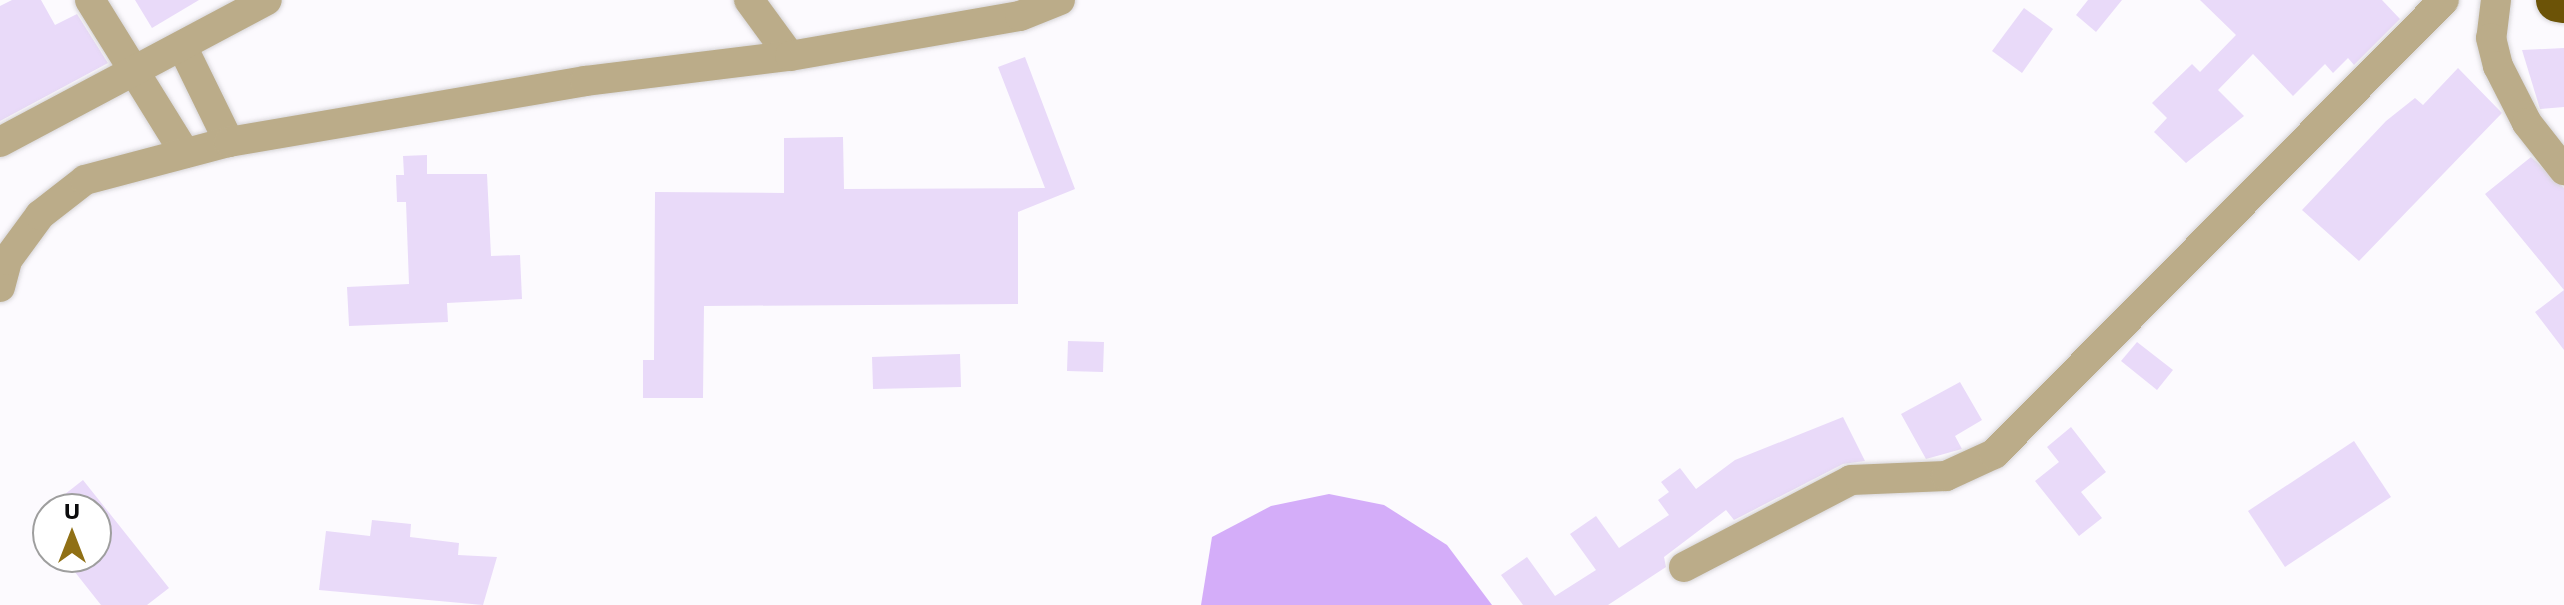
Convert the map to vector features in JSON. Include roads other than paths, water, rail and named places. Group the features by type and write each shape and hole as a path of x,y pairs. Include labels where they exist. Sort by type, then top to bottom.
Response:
{"highway":[{"path":"2558,0 2564,1"}],"street":[{"path":"90,0 185,153"},
{"path":"0,142 267,0"},
{"path":"749,0 790,56"},
{"path":"1684,567 1851,480 1946,476 1994,454 2444,0"},
{"path":"2496,0 2491,38 2498,66 2527,123 2564,170"},
{"path":"0,287 7,260 40,215 85,180 185,153 229,142 585,81 790,56 1050,4"},
{"path":"182,46 229,142"}]}
